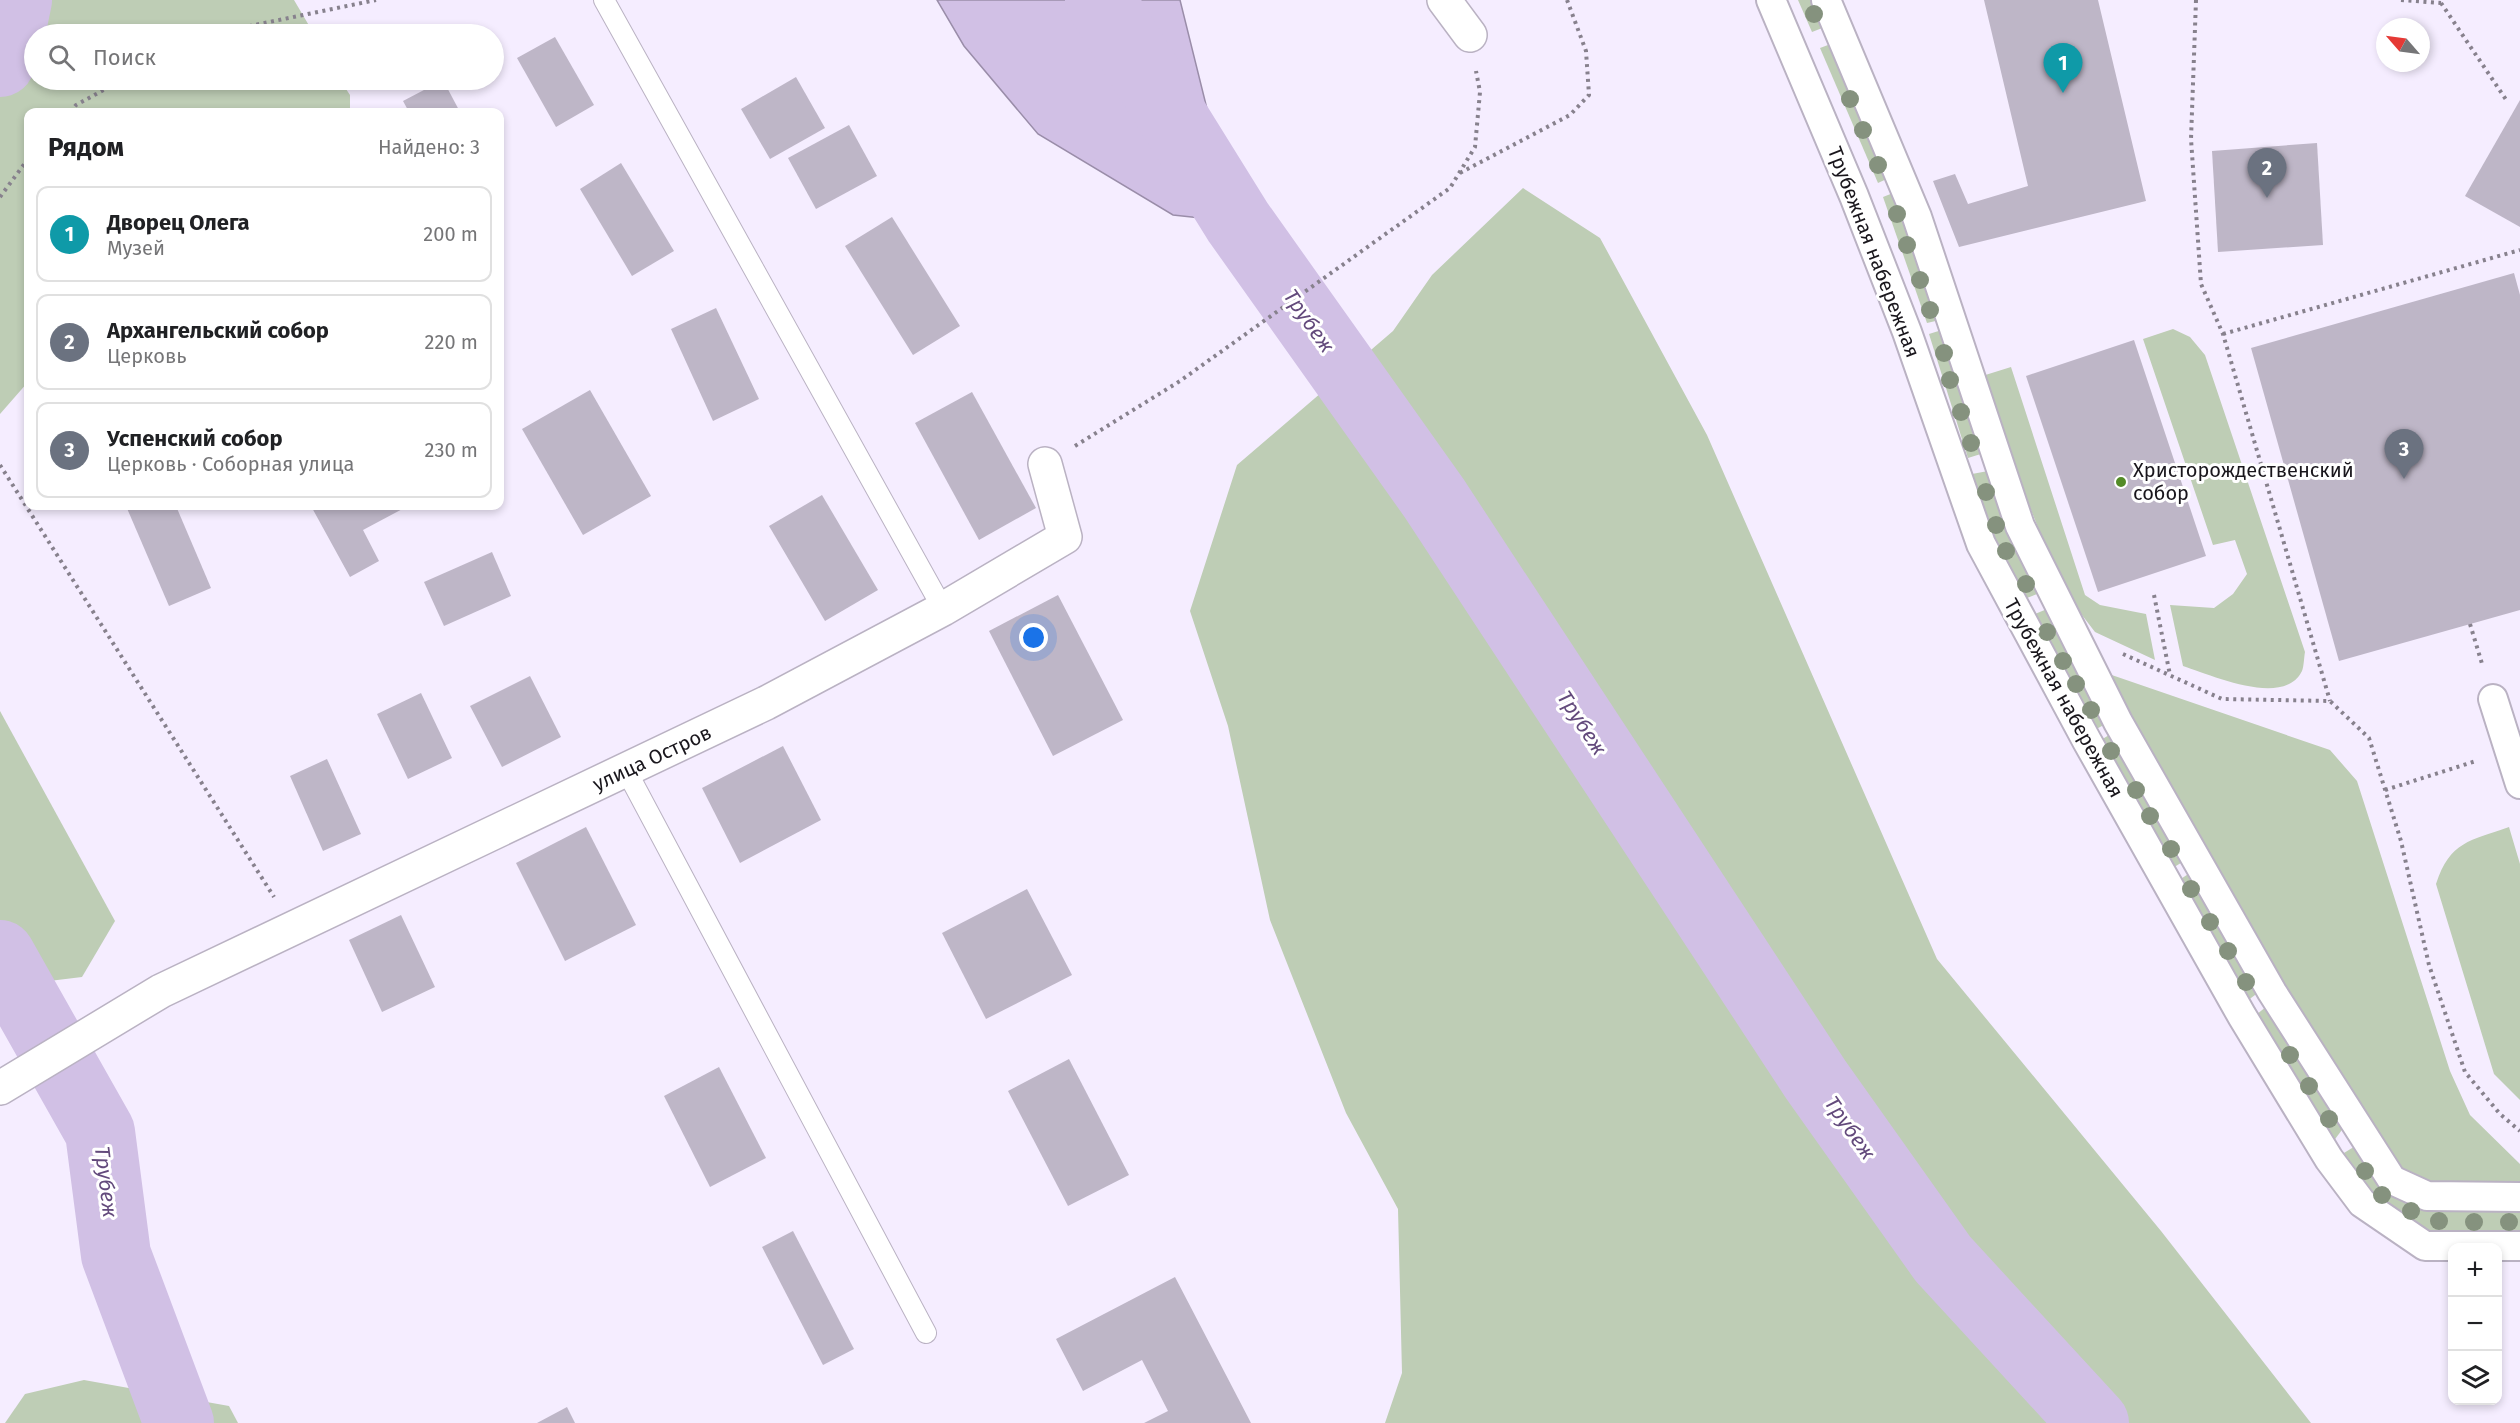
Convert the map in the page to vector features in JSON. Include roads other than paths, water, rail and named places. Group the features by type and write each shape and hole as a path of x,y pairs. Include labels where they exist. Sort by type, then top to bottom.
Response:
{"street":[{"path":"1444,0 1470,35"},
{"name":"Трубежная набережная","path":"1771,0 1854,195 1907,332 1981,544 2086,741 2242,1016 2329,1159 2362,1203 2425,1246 2520,1246"},
{"name":"Трубежная набережная","path":"1826,0 1917,217 2020,526 2118,722 2272,992 2392,1180 2427,1196 2520,1197"},
{"name":"улица Остров","path":"0,1088 161,991 766,704 943,609 1065,537 1046,464"},
{"path":"2493,699 2520,784"}],"lane":[{"path":"604,0 943,609"},
{"path":"626,770 926,1333"}],"waterway":[{"name":"Трубеж","path":"0,62 7,48 17,0"},
{"name":"Трубеж","path":"1100,0 1238,222 1434,498 1816,1080 1943,1259 2094,1423"},
{"name":"Трубеж","path":"0,955 100,1132 116,1255 179,1423"}],"place":[{"name":"Дворец Олега","path":"2063,93"},
{"name":"Архангельский собор","path":"2267,198"},
{"name":"Успенский собор","path":"2404,479"},
{"name":"Христорождественский собор","path":"2121,482"}]}
